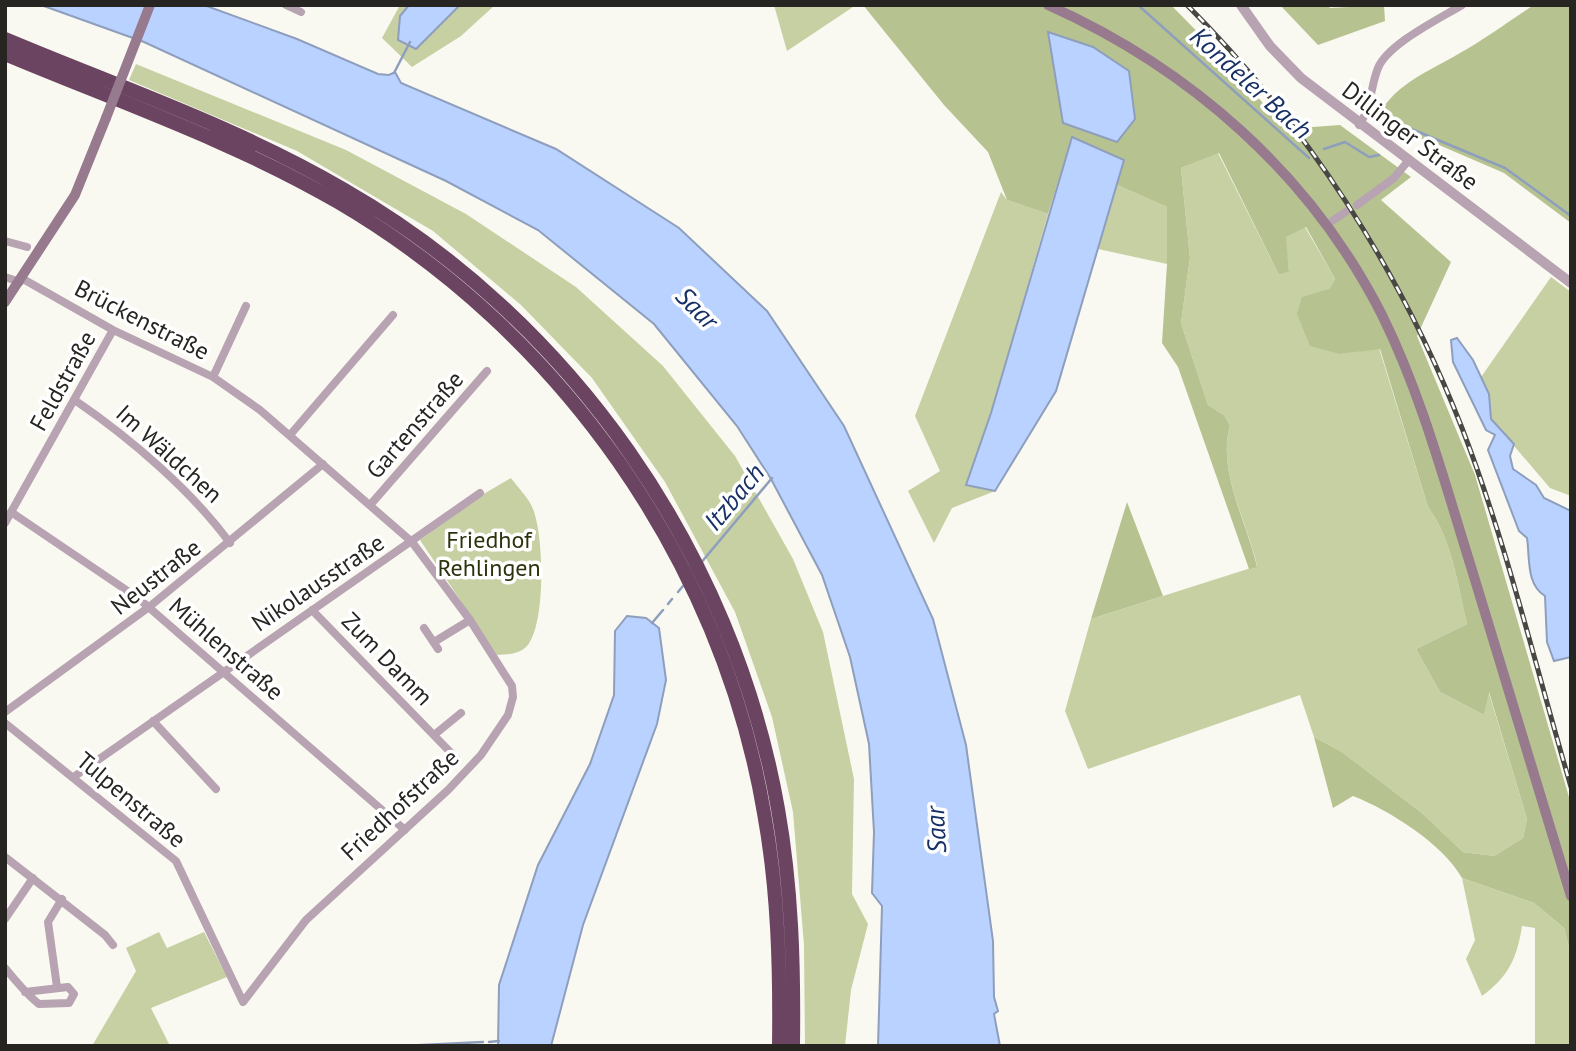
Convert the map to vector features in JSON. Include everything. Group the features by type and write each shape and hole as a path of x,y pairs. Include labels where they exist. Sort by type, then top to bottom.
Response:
{"highway":[{"path":"5,39 257,145 381,212 454,265 508,311 549,353 606,420 660,498 700,571 740,664 756,716 775,795 786,861 793,950 793,1046"},
{"path":"5,54 262,162 373,224 446,276 498,321 557,383 595,429 648,506 688,577 719,649 743,720 764,810 772,862 779,950 779,1046"}],"main road":[{"path":"5,302 39,253 82,181 150,5"},
{"path":"1048,5 1142,54 1228,118 1299,190 1352,264 1381,315 1424,414 1571,896"}],"street":[{"path":"286,5 301,12"},
{"name":"Dillinger Straße","path":"1241,5 1286,64 1359,125 1571,284"},
{"path":"1359,125 1369,107 1378,67 1383,59 1411,37 1462,5"},
{"path":"1357,205 1394,178 1408,161"},
{"path":"1332,221 1347,211"},
{"path":"5,241 27,247"},
{"name":"Brückenstraße","path":"5,277 21,281 113,330 213,377 246,306"},
{"path":"290,435 393,316"},
{"name":"Feldstraße","path":"5,523 76,401 113,330"},
{"name":"Gartenstraße","path":"371,504 487,371"},
{"name":"Friedhofstraße","path":"213,377 290,435 412,542 470,620 512,686 512,706 474,762 405,830 306,920 243,1002"},
{"name":"Im Wäldchen","path":"76,401 115,428 201,508 230,543"},
{"name":"Neustraße","path":"5,712 149,607 323,464"},
{"name":"Nikolausstraße","path":"75,776 481,493"},
{"name":"Mühlenstraße","path":"11,512 149,607 405,830"},
{"name":"Zum Damm","path":"312,610 456,758"},
{"path":"424,628 436,646 470,620"},
{"name":"Zum Damm","path":"434,735 461,713"},
{"path":"153,721 216,789"},
{"name":"Tulpenstraße","path":"5,723 75,776 176,861 243,1002"},
{"path":"5,857 105,935 113,945"},
{"path":"5,919 33,878"},
{"path":"57,987 48,922 62,900"},
{"path":"5,968 25,992 44,1005 73,1000 71,989 57,987 25,992"}],"green space":[{"path":"400,5 409,5 400,16 416,49 460,5 495,5 461,36 412,67 382,38"},
{"path":"774,5 856,5 787,51"},
{"path":"863,5 1171,5 1233,68 1285,129 1340,125 1411,177 1381,200 1451,262 1417,336 1475,475 1571,804 1571,955 1564,928 1534,903 1462,878 1429,841 1398,819 1353,796 1333,808 1314,737 1342,752 1422,813 1463,852 1494,856 1523,838 1527,819 1489,692 1484,715 1440,692 1416,649 1467,624 1453,563 1443,533 1428,507 1380,349 1340,354 1310,346 1297,314 1302,297 1329,289 1335,279 1306,227 1286,237 1289,272 1279,275 1219,153 1181,168 1190,258 1181,323 1208,405 1224,415 1230,425 1227,461 1230,478 1257,567 1249,569 1178,367 1162,343 1167,207 1117,185 1124,160 1072,137 1048,214 1007,200 988,152 944,105"},
{"path":"1280,5 1328,5 1330,8 1384,5 1385,21 1318,45"},
{"path":"1534,5 1571,5 1571,223 1504,173 1432,142 1392,131 1378,115 1404,86 1479,42"},
{"path":"136,64 346,150 466,214 576,287 663,366 735,456 793,559 823,632 854,779 852,894 868,924 851,990 845,1046 805,1046 804,945 793,812 772,717 735,612 665,482 592,378 521,305 433,231 297,151 129,80"},
{"path":"1218,153 1279,275 1289,272 1285,237 1305,227 1335,279 1329,289 1340,354 1379,348 1428,507 1449,548 1467,624 1416,649 1440,692 1484,715 1488,690 1527,819 1523,838 1494,856 1463,852 1422,813 1342,752 1314,737 1300,695 1088,769 1065,711 1091,619 1257,566 1230,478 1227,443 1230,425 1224,415 1208,405 1181,323 1190,258 1181,168"},
{"path":"1117,185 1167,207 1167,264 1098,249"},
{"path":"1001,192 1007,200 1048,214 991,413 967,485 995,491 952,508 934,543 908,491 940,471 915,416"},
{"path":"1551,277 1571,292 1571,496 1550,488 1491,419 1489,394 1481,377"},
{"name":"Friedhof Rehlingen","path":"511,478 529,501 537,522 541,558 540,600 538,619 527,646 516,653 497,655 420,540 482,495"},
{"path":"1127,502 1163,596 1091,619"},
{"path":"1462,878 1534,903 1564,928 1571,955 1571,1046 1535,1046 1535,928 1522,926 1510,966 1499,982 1482,996 1466,959 1475,940"},
{"path":"159,932 167,948 204,932 227,977 151,1008 170,1046 92,1046 136,971 126,948"}],"water":[{"name":"Saar","path":"41,5 204,5 297,39 378,74 389,75 395,72 401,83 556,149 679,228 767,311 844,426 933,619 966,745 993,941 994,997 998,1011 994,1014 1000,1046 878,1046 882,906 872,893 874,832 869,744 850,657 822,575 771,479 737,426 654,324 538,230 446,181 144,42"},
{"path":"409,5 460,5 416,49 398,40 400,16"},
{"path":"1048,32 1093,47 1129,71 1135,119 1117,142 1063,123"},
{"path":"1072,137 1124,160 1056,391 995,491 966,485 991,413"},
{"path":"1457,338 1473,360 1489,394 1491,419 1514,444 1510,456 1513,469 1536,485 1544,498 1571,511 1571,657 1554,661 1547,642 1545,596 1532,578 1527,538 1519,531 1488,450 1495,435 1486,430 1453,362 1451,340"},
{"path":"627,616 646,618 659,628 666,680 657,724 583,925 551,1046 498,1046 499,985 538,865 590,764 614,695 615,631"}],"waterway":[{"name":"Kondeler Bach","path":"1138,5 1309,158"},
{"name":"Kondeler Bach","path":"394,73 410,42"},
{"name":"Kondeler Bach","path":"1398,139 1409,128 1505,168 1571,216"},
{"name":"Kondeler Bach","path":"1324,149 1345,142 1369,157 1379,155"},
{"name":"Itzbach","path":"700,564 772,478"},
{"name":"Itzbach","path":"678,592 683,586"},
{"name":"Itzbach","path":"668,604 672,599"},
{"name":"Itzbach","path":"652,623 663,610"},
{"name":"Itzbach","path":"489,1042 499,1041"},
{"name":"Itzbach","path":"402,1046 483,1042"}],"railway":[{"path":"1187,5 1272,99 1310,150 1380,257 1410,312 1438,370 1478,472 1507,562 1571,787"}]}
